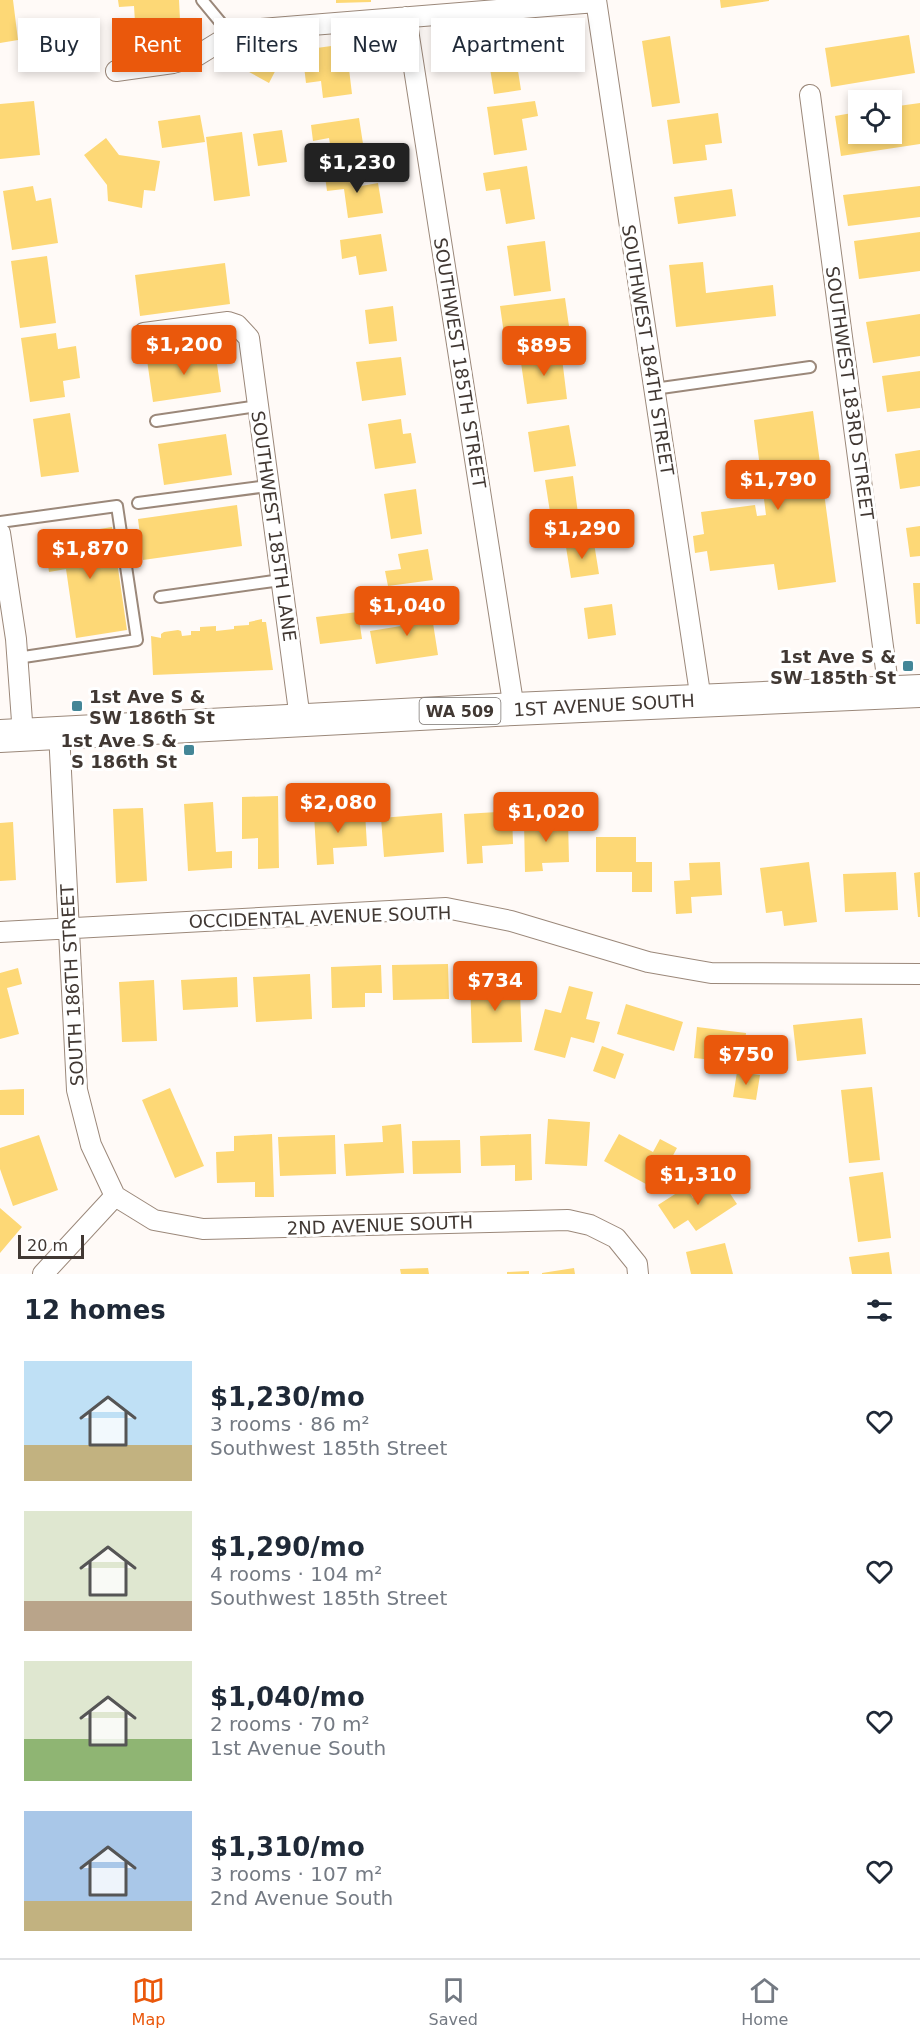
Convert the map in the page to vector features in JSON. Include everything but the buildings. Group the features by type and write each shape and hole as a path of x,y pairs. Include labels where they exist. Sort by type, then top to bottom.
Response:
{"main road":[{"name":"1ST AVENUE SOUTH","path":"12,736 300,719 920,691"}],"street":[{"path":"319,24 406,17 437,7 596,1"},
{"name":"SOUTHWEST 184TH STREET","path":"596,1 700,700"},
{"name":"SOUTHWEST 185TH STREET","path":"406,17 514,709"},
{"name":"SOUTHWEST 183RD STREET","path":"810,94 889,692"},
{"name":"SOUTHWEST 185TH LANE","path":"144,333 228,322 237,325 249,338 300,719"},
{"path":"0,533 17,657 12,736"},
{"name":"SOUTH 186TH STREET","path":"59,732 77,1090 91,1145 115,1196"},
{"name":"OCCIDENTAL AVENUE SOUTH","path":"0,932 446,908 511,921 648,962 711,973 920,974"},
{"path":"43,1274 115,1196"},
{"name":"2ND AVENUE SOUTH","path":"115,1196 154,1220 203,1229 568,1220 590,1225 616,1238 637,1269"}],"lane":[{"path":"202,0 216,18"},
{"path":"654,389 810,367"},
{"path":"156,421 258,406"},
{"path":"138,503 268,486"},
{"path":"0,522 117,506 136,640 17,657"},
{"path":"160,597 281,580"}],"place":[{"name":"1st Ave S & SW 185th St","path":"908,666"},
{"name":"1st Ave S & SW 186th St","path":"77,706"},
{"name":"1st Ave S & S 186th St","path":"189,750"}]}
